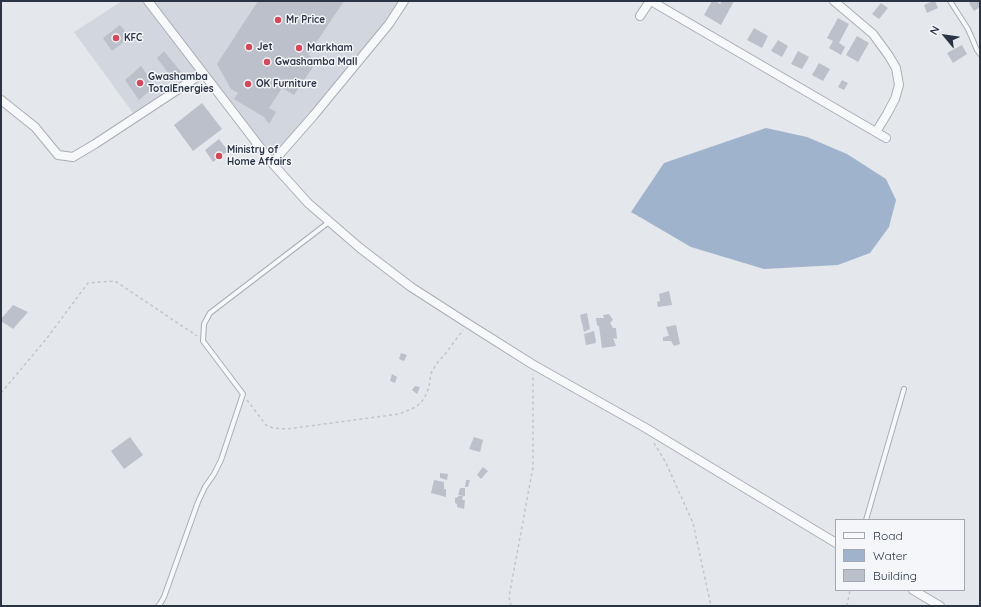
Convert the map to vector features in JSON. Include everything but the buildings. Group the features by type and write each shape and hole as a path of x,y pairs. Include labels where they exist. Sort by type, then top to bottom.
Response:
{"street":[{"path":"148,1 272,163 308,203 360,248 411,287 532,364 644,427 835,542"},
{"path":"272,163 314,115 389,24 404,1"},
{"path":"640,16 650,1 886,138"},
{"path":"834,1 873,34 896,68 899,85 895,99 876,132"},
{"path":"1,100 35,127 58,155 73,157 203,73"},
{"path":"915,591 940,606"}],"lane":[{"path":"950,1 968,29 980,54"},
{"path":"158,606 164,597 198,502 221,460 243,394 203,341 204,324 210,313 329,222"},
{"path":"866,519 904,389"}],"path":[{"path":"1,393 47,338 88,283 115,281 203,341"},
{"path":"243,394 266,425 273,428 287,429 399,414 416,407 424,399 429,388 431,373 436,363 446,353 467,323"},
{"path":"511,606 509,597 533,467 532,364"},
{"path":"651,439 666,463 693,523 711,606"},
{"path":"847,606 850,591"}],"shaded area":[{"path":"122,1 404,1 272,163 203,73 136,117 74,32"}],"water":[{"path":"766,128 807,137 847,154 886,179 896,200 889,227 870,253 838,265 764,269 691,247 631,212 664,163"}],"place":[{"name":"Mr Price","path":"278,20"},
{"name":"KFC","path":"116,38"},
{"name":"Jet","path":"249,47"},
{"name":"Markham","path":"299,48"},
{"name":"Gwashamba Mall","path":"267,62"},
{"name":"Gwashamba TotalEnergies","path":"140,83"},
{"name":"OK Furniture","path":"248,84"},
{"name":"Ministry of Home Affairs","path":"219,156"}]}
